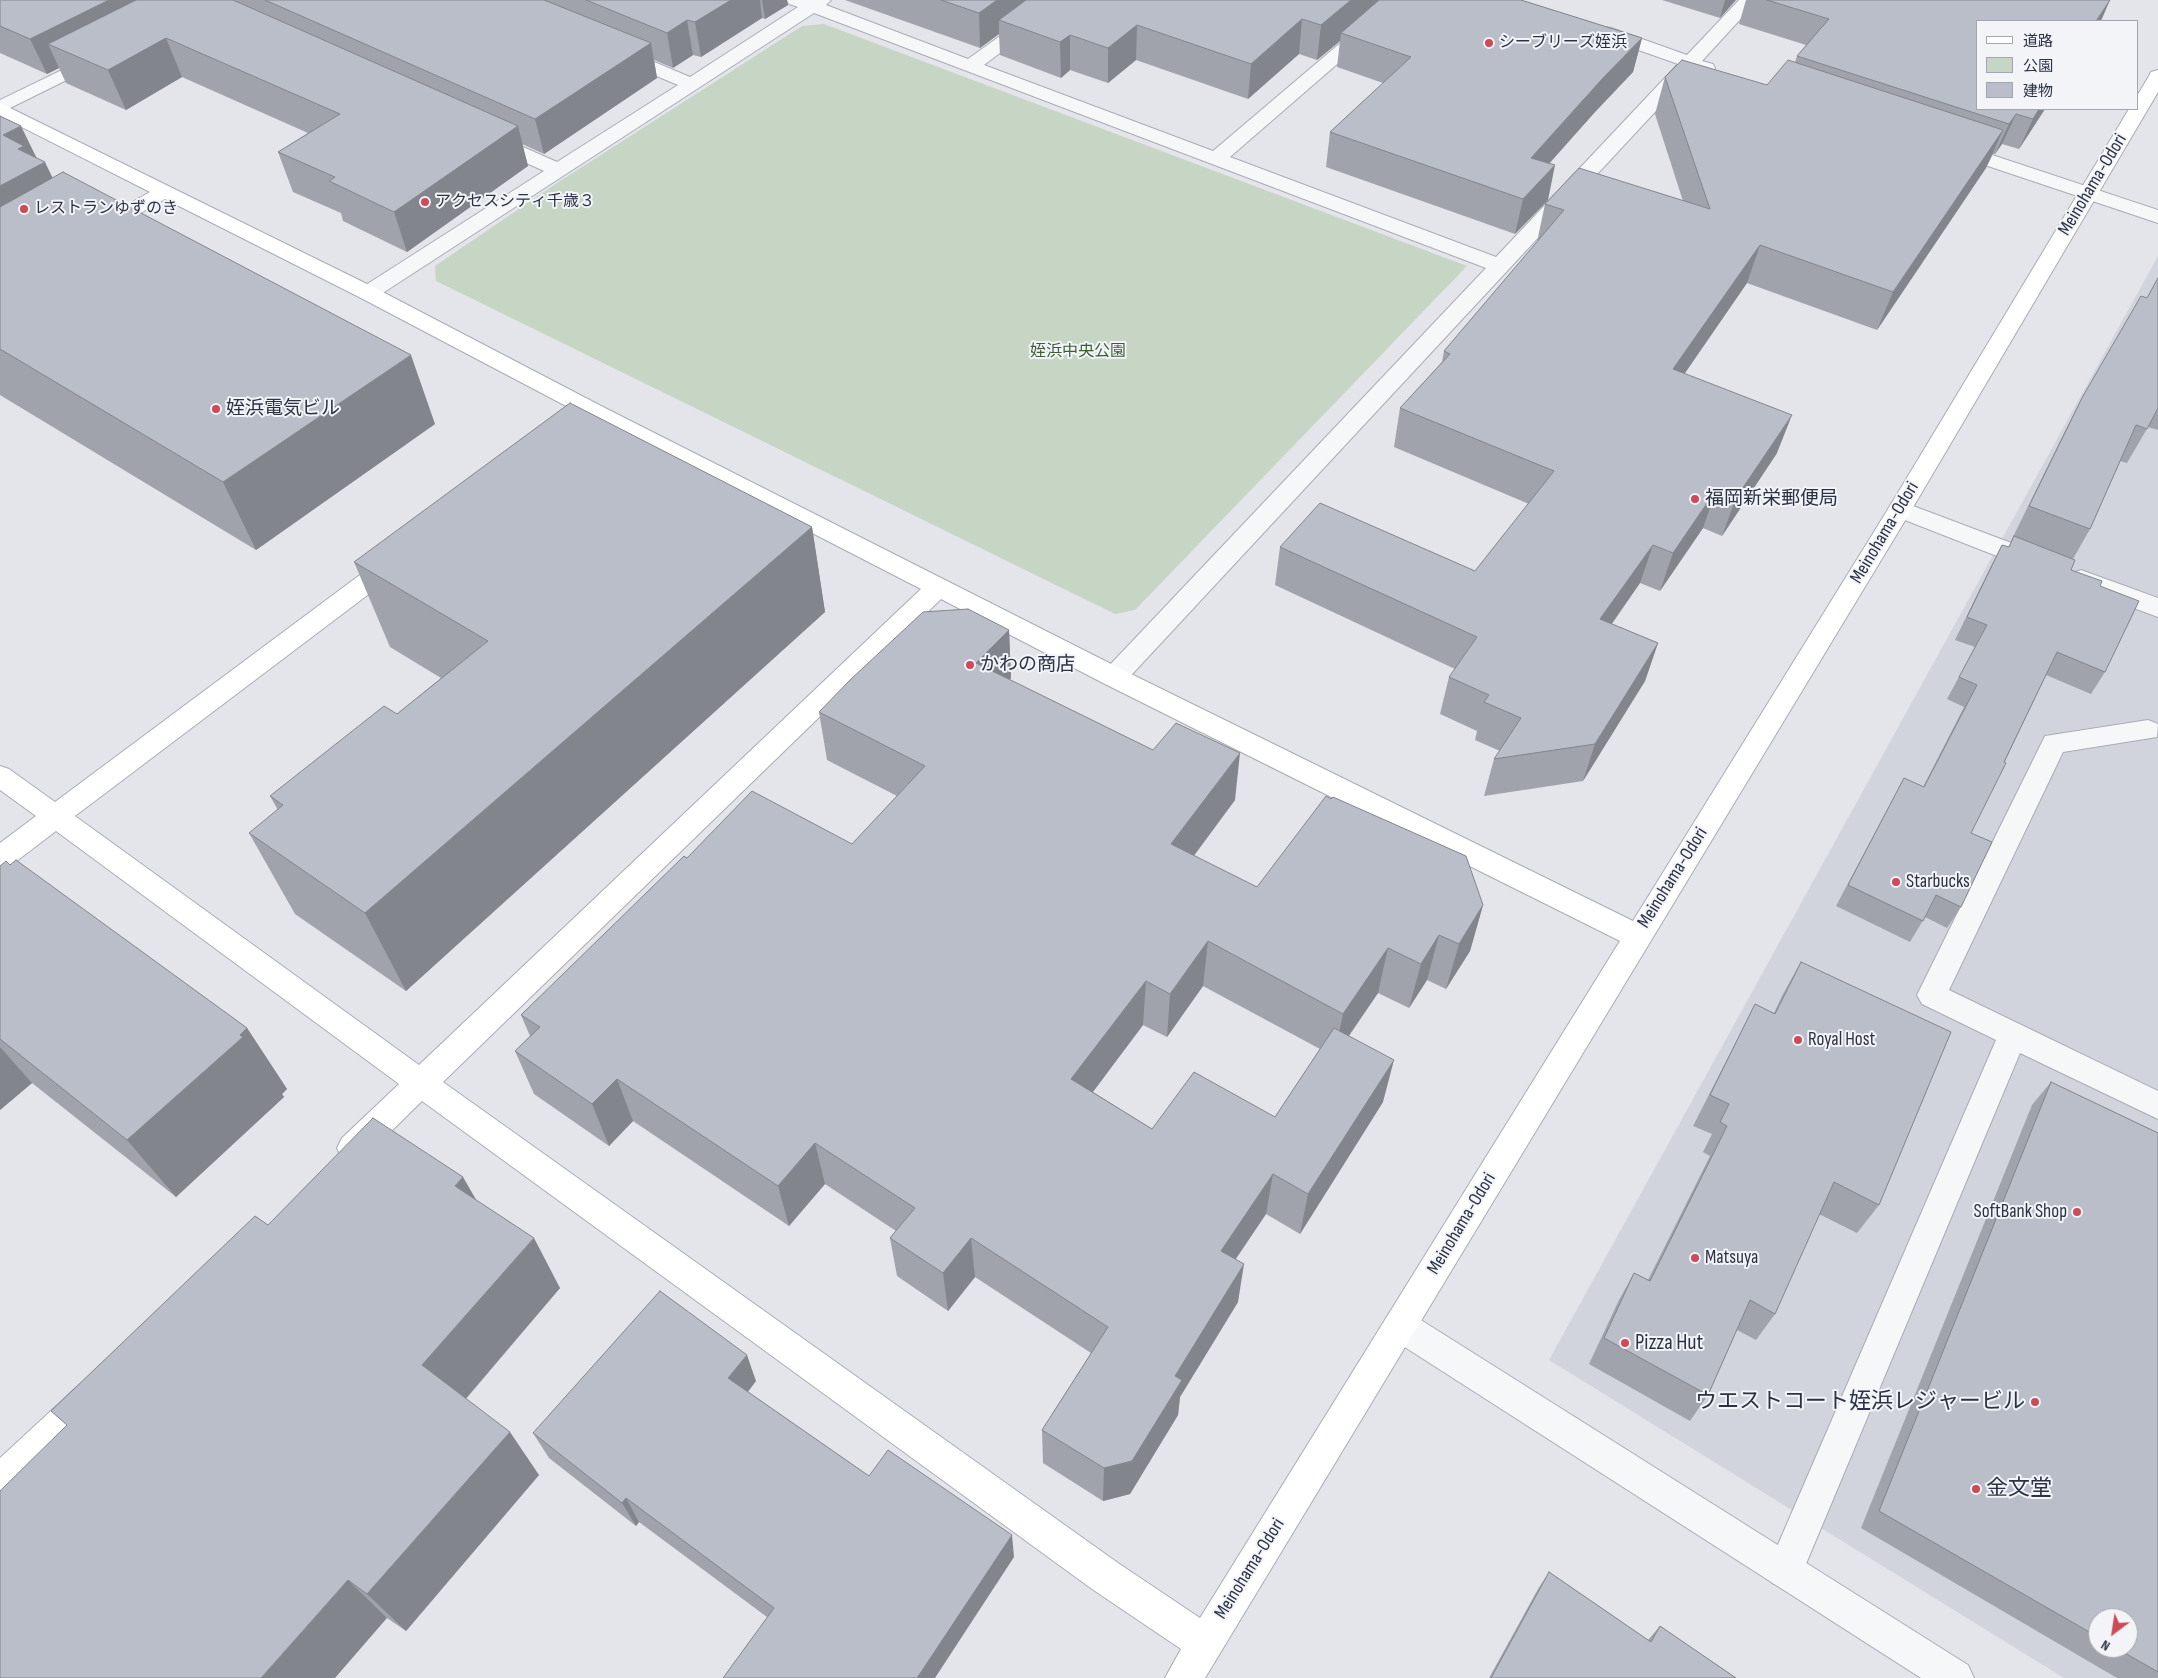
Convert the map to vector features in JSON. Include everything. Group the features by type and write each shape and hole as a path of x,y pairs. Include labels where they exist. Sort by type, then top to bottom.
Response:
{"street":[{"path":"970,66 1061,0"},
{"path":"1216,159 1402,0"},
{"path":"1114,677 1749,0"},
{"path":"368,294 692,84 810,2 970,66 1500,266"},
{"path":"1590,28 1674,55 1690,63 1719,72"},
{"path":"609,50 692,84"},
{"path":"0,108 111,51"},
{"name":"Meinohama-Odori","path":"2138,109 2158,76"},
{"path":"0,108 368,294 1114,677 1637,936"},
{"name":"Meinohama-Odori","path":"1184,1678 1900,509 2138,110"},
{"path":"478,134 559,170"},
{"path":"1935,142 2158,217"},
{"path":"89,235 164,192"},
{"path":"572,429 595,412"},
{"path":"1900,509 2158,608"},
{"path":"0,858 413,548"},
{"path":"333,1168 939,586"},
{"path":"2148,730 2054,743 1932,994 2158,1106"},
{"path":"0,776 57,815 421,1084 1105,1576 1204,1643"},
{"path":"1785,1570 2013,1035"},
{"path":"1401,1326 1955,1678"},
{"path":"0,1482 108,1380"}],"shaded area":[{"path":"2158,256 2158,1678 2064,1678 1549,1360"}],"green space":[{"name":"姪浜中央公園","path":"824,24 1467,266 1135,610 1115,614 436,281 435,266 554,185 802,26"}],"building":[{"path":"0,0 109,0 30,39 0,26"},
{"path":"136,0 233,0 518,126 394,212 329,181 335,177 278,152 340,114 166,38 108,70 48,44"},
{"path":"265,0 544,0 651,43 535,119"},
{"path":"586,0 731,0 695,22 687,20 667,33"},
{"path":"941,0 997,0 979,13"},
{"path":"1026,0 1351,0 1321,25 1302,19 1251,64 1137,25 1108,48 1070,35 1060,42 999,20"},
{"path":"1379,0 1521,0 1642,38 1531,158 1555,165 1523,199 1330,132 1411,57 1341,33"},
{"path":"1767,0 2110,0 2097,20 1976,20 1976,110 2038,110 2033,119 2016,114 2009,124 1797,56 1829,19"},
{"path":"1682,60 1767,85 1788,60 2003,130 1893,292 1760,245 1673,369 1792,415 1736,498 1716,490 1673,553 1653,545 1600,619 1658,643 1595,744 1494,759 1521,718 1484,702 1489,695 1449,677 1477,637 1280,547 1320,503 1475,571 1554,471 1400,408 1450,354 1444,351 1564,210 1545,204 1579,168 1710,209 1665,77"},
{"path":"0,116 21,126 3,135 24,146 18,149 45,162 0,186"},
{"path":"63,172 411,355 223,482 0,349 0,207"},
{"path":"2158,278 2158,408 2147,429 2136,425 2090,529 2029,506 2083,396 2141,296 2147,298"},
{"path":"570,403 812,527 365,913 249,833 283,805 270,796 384,706 397,714 488,641 354,562"},
{"path":"2014,536 2075,560 2071,570 2102,581 2100,586 2139,601 2105,672 2057,652 2004,762 2006,763 1971,833 1992,842 1961,907 1936,895 1923,921 1848,885 1904,778 1924,787 1977,685 1959,677 1987,625 1967,617 2002,545 2009,547"},
{"path":"968,609 1009,630 976,663 1153,750 1176,723 1240,753 1171,844 1257,887 1326,796 1331,799 1333,797 1466,856 1483,905 1459,944 1439,935 1421,964 1388,948 1343,1014 1208,941 1170,994 1146,981 1071,1079 1152,1129 1194,1072 1275,1117 1334,1028 1394,1060 1308,1194 1273,1174 1221,1251 1244,1264 1175,1376 1182,1380 1132,1461 1104,1468 1042,1430 1108,1327 971,1238 943,1273 890,1238 915,1208 815,1143 778,1186 617,1079 592,1104 515,1051 540,1027 521,1015 684,856 687,858 752,791 852,844 925,766 819,712 850,680 923,612"},
{"path":"16,860 247,1028 240,1035 243,1037 127,1140 0,1039 0,866 6,861 10,865"},
{"path":"1801,962 1951,1032 1879,1205 1834,1182 1775,1314 1750,1300 1708,1395 1604,1338 1634,1273 1650,1281 1727,1126 1720,1122 1729,1104 1710,1095 1755,1004 1775,1014"},
{"name":"ウエストコート姪浜レジャービル","path":"2051,1082 2158,1133 2158,1672 2134,1658 2138,1658 2138,1608 2088,1608 2088,1631 1879,1511"},
{"path":"373,1118 463,1177 455,1186 534,1238 422,1365 510,1432 367,1594 348,1580 261,1678 0,1678 0,1491 67,1425 51,1411 255,1216 268,1225"},
{"path":"660,1291 747,1355 728,1378 869,1476 888,1450 1012,1535 917,1678 723,1678 774,1608 626,1498 622,1503 533,1433"},
{"path":"1549,1572 1651,1642 1660,1626 1736,1678 1491,1678"}],"place":[{"name":"シーブリーズ姪浜","path":"1489,43"},
{"name":"アクセスシティ千歳３","path":"425,202"},
{"name":"レストランゆずのき","path":"24,209"},
{"name":"姪浜電気ビル","path":"216,409"},
{"name":"福岡新栄郵便局","path":"1695,499"},
{"name":"かわの商店","path":"970,665"},
{"name":"Starbucks","path":"1896,882"},
{"name":"Royal Host","path":"1798,1040"},
{"name":"SoftBank Shop","path":"2077,1212"},
{"name":"Matsuya","path":"1695,1258"},
{"name":"Pizza Hut","path":"1625,1343"},
{"name":"ウエストコート姪浜レジャービル","path":"2035,1402"},
{"name":"金文堂","path":"1976,1489"}]}
